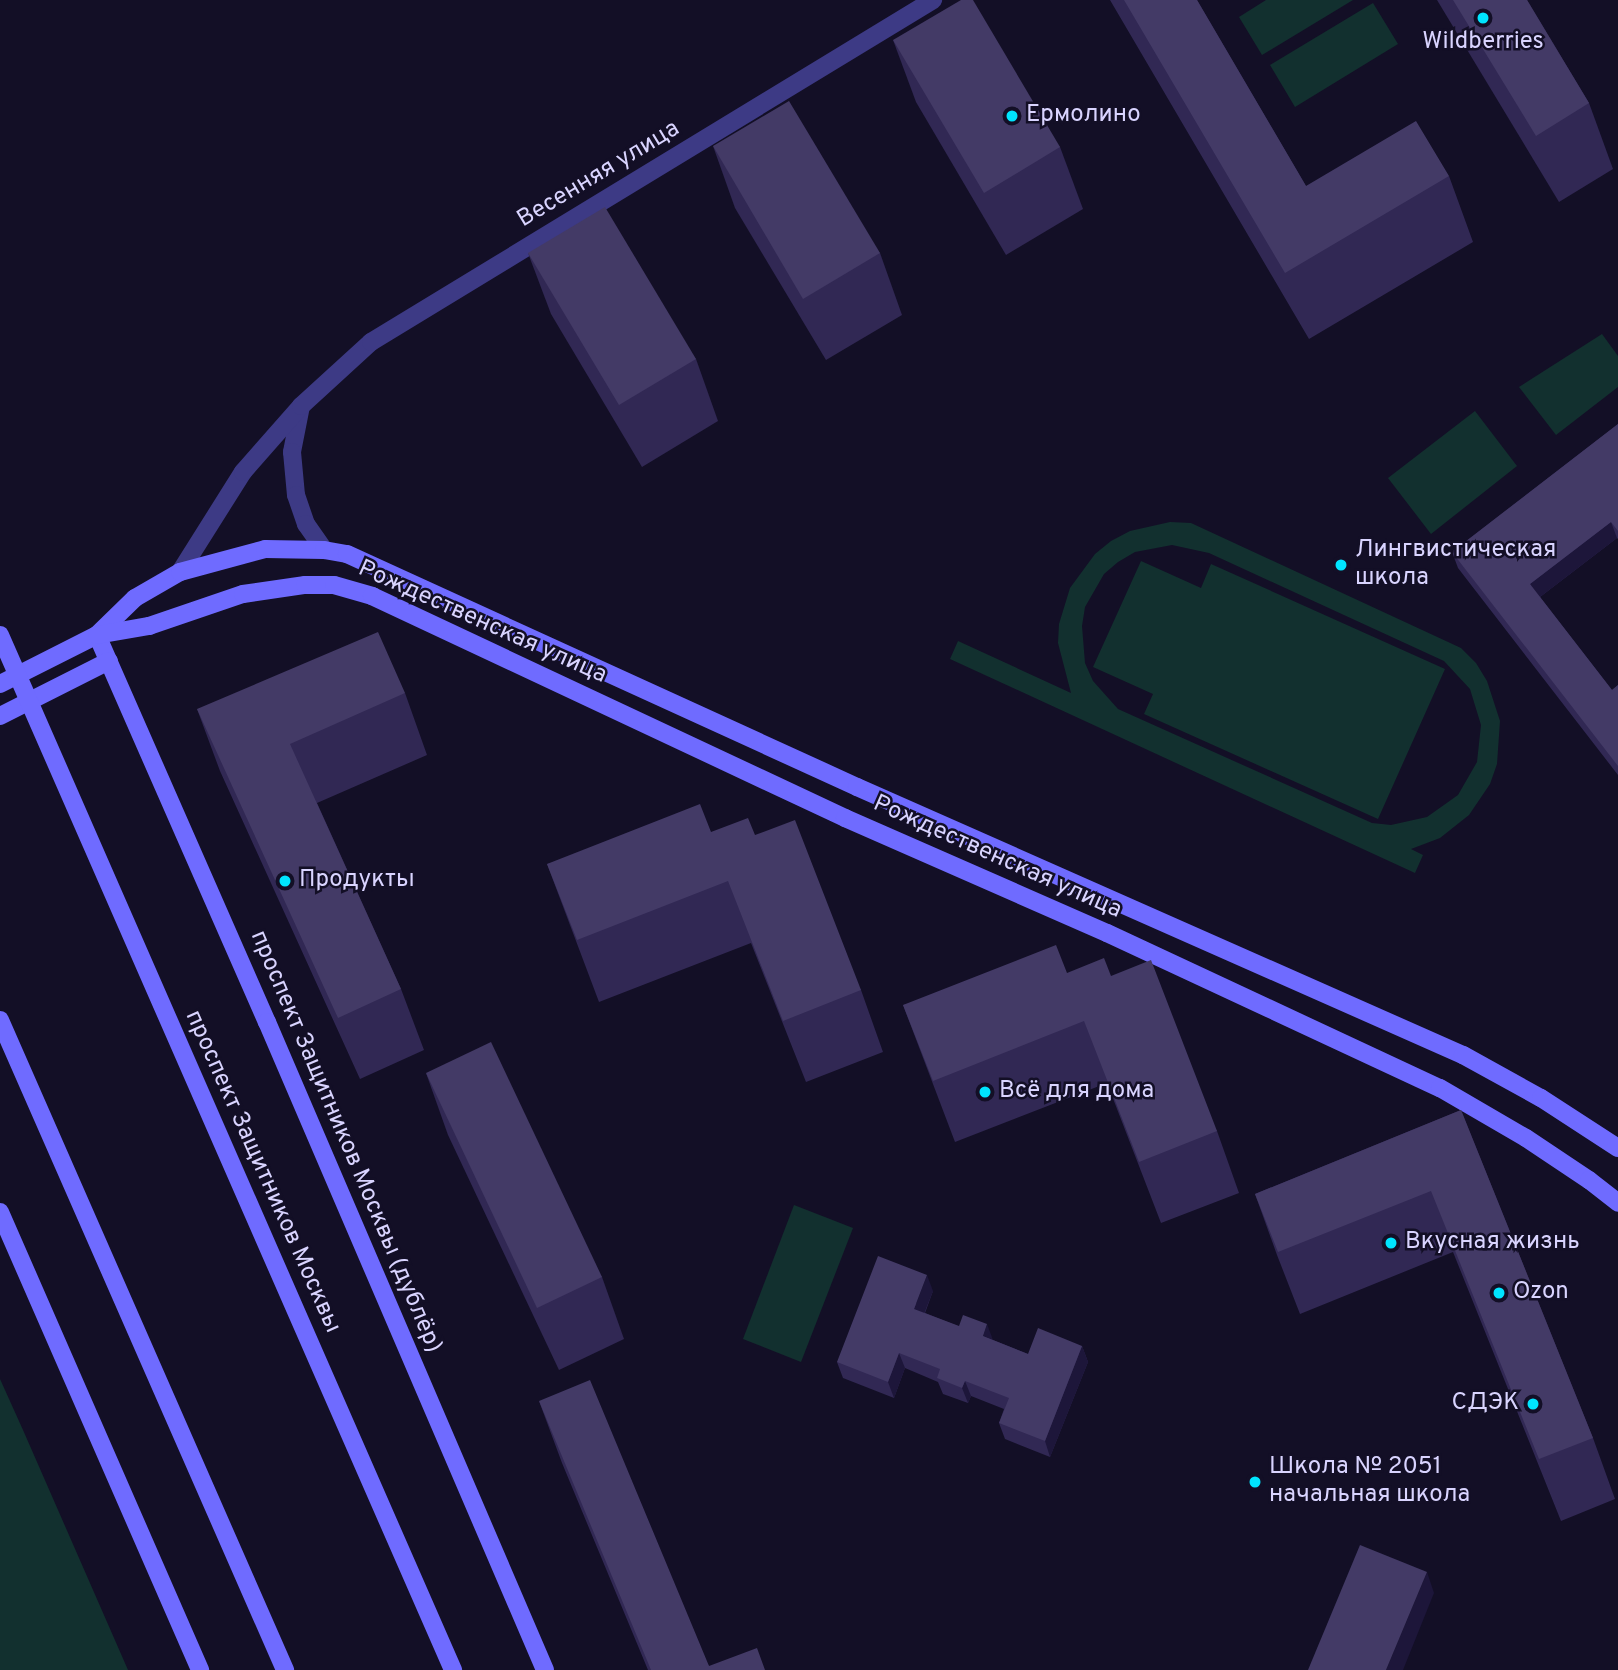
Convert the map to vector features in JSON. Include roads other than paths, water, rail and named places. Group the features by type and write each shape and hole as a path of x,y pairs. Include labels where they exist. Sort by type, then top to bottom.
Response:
{"street":[{"name":"Весенняя улица","path":"180,572 234,483 301,406 371,342 933,0"},
{"path":"301,406 292,452 296,495 306,524 324,550"},
{"name":"Рождественская улица","path":"0,684 117,623 135,598 180,572 265,549 324,550 348,554 863,790 1450,1049 1541,1098 1618,1148"},
{"name":"Рождественская улица","path":"117,623 149,626 243,594 268,590 334,585 372,596 845,818 1107,933 1440,1088 1526,1138 1618,1203"},
{"name":"проспект Защитников Москвы","path":"0,635 453,1670"},
{"name":"проспект Защитников Москвы (дублёр)","path":"97,635 545,1670"},
{"path":"0,716 109,662"},
{"path":"0,1020 285,1670"},
{"path":"0,1212 200,1670"}],"place":[{"name":"Wildberries","path":"1483,18"},
{"name":"Ермолино","path":"1012,116"},
{"name":"Лингвистическая школа","path":"1341,565"},
{"name":"Продукты","path":"285,881"},
{"name":"Всё для дома","path":"985,1092"},
{"name":"Вкусная жизнь","path":"1391,1243"},
{"name":"Ozon","path":"1499,1293"},
{"name":"СДЭК","path":"1533,1404"},
{"name":"Школа № 2051 начальная школа","path":"1255,1482"}]}
